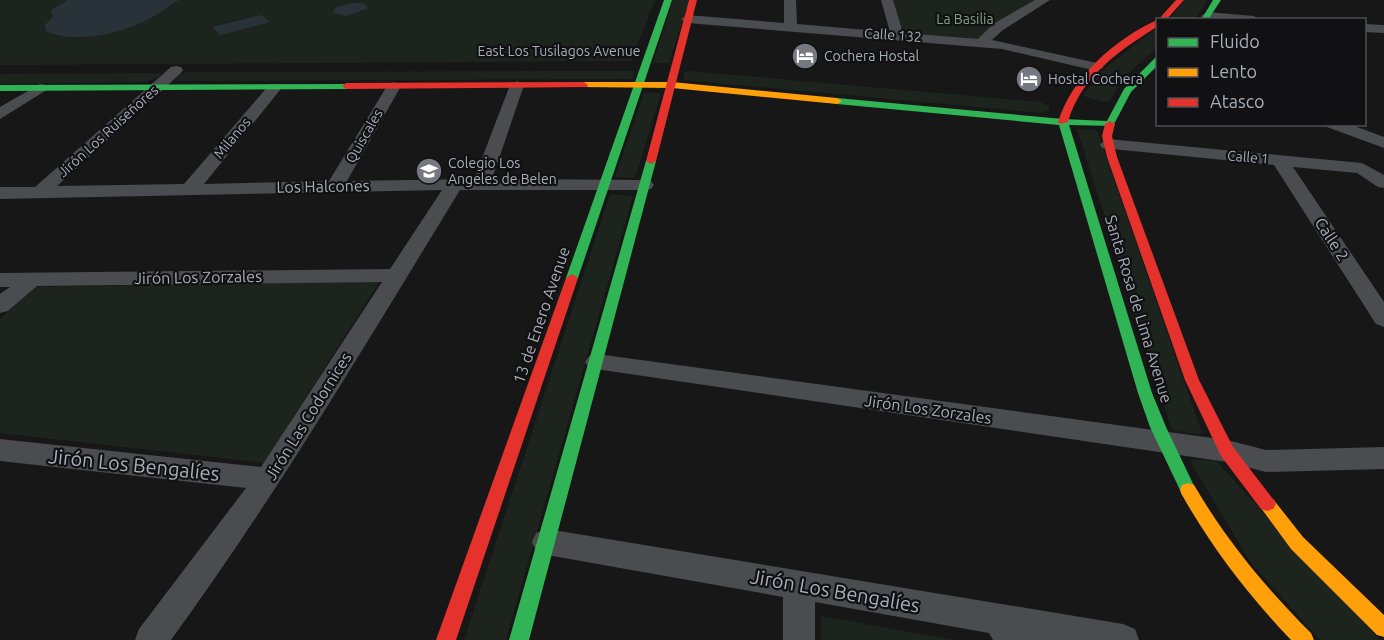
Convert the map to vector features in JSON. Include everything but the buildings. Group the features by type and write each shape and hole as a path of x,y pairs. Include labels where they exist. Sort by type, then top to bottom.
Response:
{"main road":[{"name":"13 de Enero Avenue","path":"655,67 668,0"},
{"name":"13 de Enero Avenue","path":"446,640 637,85 655,67 687,19 693,0"},
{"path":"1162,18 1180,0"},
{"path":"1205,18 1217,0"},
{"path":"1063,122 1064,101 1097,67 1156,23"},
{"name":"Santa Rosa de Lima Avenue","path":"1156,62 1127,91 1110,124 1108,144 1192,380 1227,451 1297,543 1384,628"},
{"name":"13 de Enero Avenue","path":"519,640 672,85 655,67"},
{"path":"655,67 694,69"},
{"path":"155,70 182,70"},
{"path":"0,88 672,85 1063,122 1110,124"},
{"path":"1064,101 1117,110"},
{"name":"Santa Rosa de Lima Avenue","path":"1063,122 1090,204 1145,394 1166,443 1185,483 1240,568 1281,618 1304,640"}],"street":[{"path":"790,0 792,27"},
{"path":"887,0 897,35"},
{"path":"982,42 998,27 1044,0"},
{"name":"Calle 132","path":"687,19 982,42 1097,67"},
{"path":"1366,28 1384,29"},
{"name":"Jirón Los Ruiseñores","path":"40,192 157,87 182,70"},
{"name":"Quiscales","path":"335,186 394,86"},
{"path":"481,184 517,86"},
{"name":"Milanos","path":"190,189 275,87"},
{"path":"0,114 40,88"},
{"path":"1338,126 1384,143"},
{"name":"Calle 1","path":"1108,144 1362,168 1384,183"},
{"name":"Calle 2","path":"1280,160 1384,319"},
{"name":"Los Halcones","path":"0,193 454,184 645,185"},
{"name":"Jirón Las Codornices","path":"151,640 210,562 268,479 454,184"},
{"name":"Jirón Los Zorzales","path":"0,280 397,275"},
{"path":"0,306 32,279"},
{"name":"Jirón Los Zorzales","path":"597,362 1227,451 1266,461 1384,458"},
{"name":"Jirón Los Bengalíes","path":"0,450 268,479"},
{"name":"Jirón Los Bengalíes","path":"547,542 799,585 1005,629 1123,640"},
{"path":"799,585 799,640"}],"green space":[{"path":"0,0 655,0 631,61 0,65"},
{"path":"673,0 689,0 669,63 653,63"},
{"name":"La Basilia","path":"892,0 1038,0 992,25 978,40 903,34"},
{"path":"1186,0 1208,0 1196,18 1170,18"},
{"path":"1156,29 1156,49 1127,74 1109,101 1103,102 1083,96 1101,71"},
{"path":"634,71 633,79 174,81 181,74 188,72"},
{"path":"690,71 1040,102 1049,106 1049,111 1041,113 684,80 684,73"},
{"path":"158,73 162,75 147,82 0,84 0,74"},
{"path":"644,93 661,93 635,178 615,177"},
{"path":"1077,129 1095,130 1098,133 1202,433 1197,435 1172,430"},
{"path":"610,194 633,196 506,640 464,640"},
{"path":"380,281 264,463 0,433 0,319 36,287"},
{"path":"1194,459 1216,461 1380,640 1320,640 1251,563 1190,461"},
{"path":"821,616 954,640 821,640"}],"shaded area":[{"path":"68,0 179,0 147,20 110,33 70,37 46,31 45,25 53,17 51,10"},
{"path":"363,3 368,8 347,16 333,13 336,7"},
{"path":"261,15 270,22 221,35 212,27"}],"traffic: fast":[{"path":"572,278 668,0"},
{"path":"1205,18 1217,0"},
{"path":"837,101 1063,122 1110,124 1127,91 1156,62"},
{"path":"0,88 346,86"},
{"path":"1063,122 1145,393 1158,427 1188,490"},
{"path":"519,640 651,161"}],"traffic: slow":[{"path":"584,85 672,85 837,101"},
{"path":"1188,490 1226,550 1304,640"},
{"path":"1267,504 1297,543 1384,628"}],"traffic: jam":[{"path":"651,161 693,0"},
{"path":"1163,18 1180,0"},
{"path":"1063,122 1068,105 1087,76 1114,52 1156,23"},
{"path":"346,86 584,85"},
{"path":"1110,124 1107,136 1112,157 1192,380 1227,451 1267,504"},
{"path":"446,640 572,278"}],"place":[{"name":"Cochera Hostal","path":"805,56"},
{"name":"Hostal Cochera","path":"1029,79"},
{"name":"Colegio Los Angeles de Belen","path":"429,171"}]}
